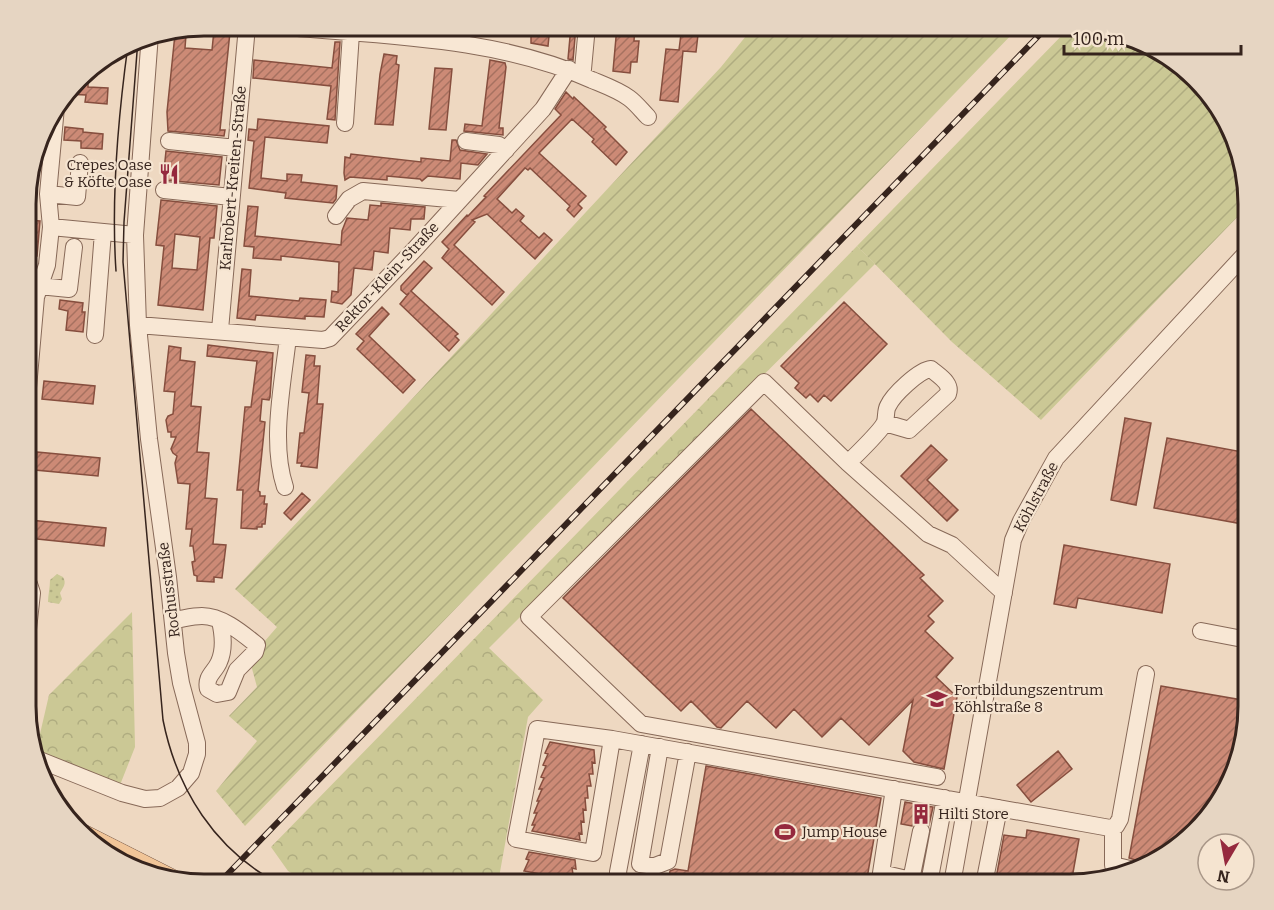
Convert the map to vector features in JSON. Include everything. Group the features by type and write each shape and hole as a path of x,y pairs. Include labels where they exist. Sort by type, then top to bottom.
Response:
{"street":[{"name":"Karlrobert-Kreiten-Straße","path":"220,330 246,36"},
{"path":"345,123 351,36"},
{"path":"424,36 518,55 574,72 628,98 648,117"},
{"path":"574,72 583,69 586,36"},
{"name":"Rochusstraße","path":"46,763 134,798 160,798 174,791 186,781 197,754 197,743 181,683 148,439 138,325 135,235 149,45"},
{"name":"Rektor-Klein-Straße","path":"138,325 323,340 330,338 506,150 574,72"},
{"path":"36,297 47,265 51,227 48,194 54,127"},
{"path":"169,141 236,148"},
{"path":"466,141 499,145 506,150"},
{"path":"48,194 77,197 80,163"},
{"path":"164,190 231,197"},
{"path":"336,216 349,199 363,191 459,200"},
{"path":"51,227 135,235"},
{"path":"95,335 103,232"},
{"path":"39,286 69,289 74,247"},
{"name":"Köhlstraße","path":"954,874 1013,540 1036,492 1056,458 1238,262"},
{"path":"285,487 279,470 279,417 288,337"},
{"path":"937,777 641,724 529,617 764,382 848,463 928,534 952,545 1004,592"},
{"path":"848,463 885,423"},
{"path":"173,620 201,616 213,617 220,621"},
{"path":"1201,631 1238,638"},
{"path":"612,739 592,853 516,839 537,729 612,739 660,747 1113,828 1120,819 1146,674"},
{"path":"618,874 642,744"},
{"path":"660,747 640,864 654,867 668,861 688,752"},
{"path":"885,874 881,873 894,789"},
{"path":"931,874 945,798"},
{"path":"986,874 999,808"},
{"path":"1113,828 1113,865 1119,866"},
{"path":"912,874 921,831"}],"green space":[{"path":"746,36 1010,36 245,826 216,791 257,741 229,716 257,687 251,665 264,642 277,627 235,589 721,67"},
{"path":"1061,36 1092,37 1114,42 1154,58 1172,71 1196,93 1210,110 1221,129 1235,171 1238,216 1041,420 952,342 857,246"},
{"path":"857,246 875,264 489,648 543,700 528,717 500,874 293,874 288,871 271,847"},
{"path":"57,574 63,577 65,582 60,593 62,599 59,604 48,602 50,580"},
{"path":"132,612 135,747 120,785 43,754 39,738 49,695"}],"building":[{"path":"213,36 230,36 220,130 225,130 224,136 168,131 167,112 175,39 186,37 185,48 212,50"},
{"path":"531,36 549,36 548,46 531,43"},
{"path":"570,36 575,36 573,60 568,59"},
{"path":"616,36 634,36 634,41 639,41 637,62 631,62 630,73 613,71"},
{"path":"681,36 698,36 696,52 683,51 678,102 660,100 666,49 679,50"},
{"path":"335,42 340,42 335,120 327,119 331,86 253,78 254,60 332,68"},
{"path":"384,54 397,56 396,64 399,65 393,125 375,124"},
{"path":"490,60 505,63 506,67 499,128 503,128 503,135 464,131 465,124 482,126"},
{"path":"435,68 452,69 446,130 429,129"},
{"path":"88,83 88,87 108,88 107,104 85,102 86,95 77,95"},
{"path":"566,92 606,127 604,129 627,152 616,165 592,142 594,139 572,119 539,153 586,196 578,204 582,208 574,217 567,210 570,206 530,168 528,170 525,168 497,199 512,213 516,209 524,216 520,221 539,238 544,233 552,240 535,259 487,214 472,220 475,222 454,245 504,292 492,305 442,258 449,249 442,242 561,115 555,109"},
{"path":"258,119 329,126 327,143 265,137 261,178 287,181 287,174 302,175 301,182 337,186 336,199 333,203 285,198 286,193 249,188 254,141 248,140 249,129 257,130"},
{"path":"65,127 103,134 102,149 81,148 81,141 64,140"},
{"path":"452,140 456,140 460,150 487,154 478,165 461,163 460,179 428,176 422,181 387,176 387,180 350,177 345,180 345,157 350,158 351,154 421,162 421,158 450,161"},
{"path":"166,151 222,157 219,185 163,180"},
{"path":"161,200 217,206 214,238 210,238 203,310 158,305 164,246 156,245","holes":["175,234 200,237 197,270 172,268"]},
{"path":"381,203 425,207 424,219 411,219 410,230 390,228 388,253 374,251 372,270 354,268 351,295 342,304 331,302 332,291 338,292 339,262 281,256 281,260 253,258 254,247 244,246 248,206 258,207 255,236 341,245 342,231 347,218 368,220 370,205 381,206"},
{"path":"36,221 40,221 36,256"},
{"path":"424,261 432,268 411,291 458,334 455,336 459,340 449,351 400,304 409,293 407,295 401,290 401,286"},
{"path":"242,269 251,270 249,296 299,301 300,298 326,300 324,317 305,316 305,319 256,315 255,320 237,318"},
{"path":"60,300 83,303 82,312 85,312 83,332 66,330 68,311 59,309"},
{"path":"844,302 887,344 831,401 824,395 818,402 810,394 806,398 795,388 799,383 781,366"},
{"path":"382,307 389,314 369,336 415,380 403,393 357,349 364,341 356,334"},
{"path":"208,345 273,353 270,397 269,400 262,399 260,421 265,422 258,491 260,496 265,496 264,504 267,504 265,524 257,529 241,528 243,490 237,490 245,407 251,407 257,361 207,356"},
{"path":"169,346 181,348 180,360 195,362 191,406 201,407 197,452 209,453 205,498 217,499 213,544 226,545 222,578 214,577 214,582 197,581 197,576 194,575 193,546 190,546 192,529 186,529 190,484 178,483 175,463 177,456 171,449 176,437 171,437 171,432 168,432 166,420 173,414 175,392 164,391"},
{"path":"306,355 315,356 314,366 320,366 317,404 323,404 317,468 301,466 302,463 297,463 300,433 304,433 309,393 302,392"},
{"path":"44,381 95,386 93,404 42,399"},
{"path":"751,409 924,575 920,578 943,601 928,616 934,622 925,631 953,658 936,677 957,697 944,769 914,762 903,751 913,700 869,745 841,718 822,737 794,709 776,728 747,701 721,728 717,727 691,701 681,711 563,598"},
{"path":"1125,418 1151,423 1136,505 1111,500"},
{"path":"1167,438 1238,451 1238,523 1154,508"},
{"path":"931,445 947,460 927,480 958,510 947,521 901,476"},
{"path":"37,452 100,458 98,476 36,470"},
{"path":"302,493 310,500 291,520 284,513"},
{"path":"36,521 106,528 104,546 36,539"},
{"path":"1064,545 1170,564 1162,613 1078,598 1076,608 1054,604"},
{"path":"1161,686 1238,699 1235,739 1216,790 1189,825 1164,846 1136,860 1129,858"},
{"path":"550,742 594,750 595,763 592,762 593,774 589,774 591,786 587,786 588,798 585,798 586,810 583,809 584,822 581,821 580,840 532,831 537,813 534,813 542,789 539,789 544,778 541,777 546,766 543,765 548,754 545,753"},
{"path":"1058,751 1072,769 1031,802 1017,785"},
{"name":"Jump House","path":"706,766 881,798 868,874 670,874 670,871 675,869 688,871"},
{"path":"905,802 933,807 929,825 923,821 917,821 912,826 901,824"},
{"path":"1027,830 1079,839 1073,874 997,874 1004,835 1026,838"},
{"path":"529,852 575,860 576,869 572,868 573,874 541,874 524,871 529,860 526,859"}],"tram line":[{"path":"137,50 123,262 163,720 178,770 202,816 236,854 263,874"},
{"path":"116,271 114,215 116,158 127,55"}],"railway":[{"path":"228,874 1038,36"}],"place":[{"name":"Crepes Oase & Köfte Oase","path":"169,174"},
{"name":"Fortbildungszentrum Köhlstraße 8","path":"937,699"},
{"name":"Hilti Store","path":"921,814"},
{"name":"Jump House","path":"785,832"}]}
